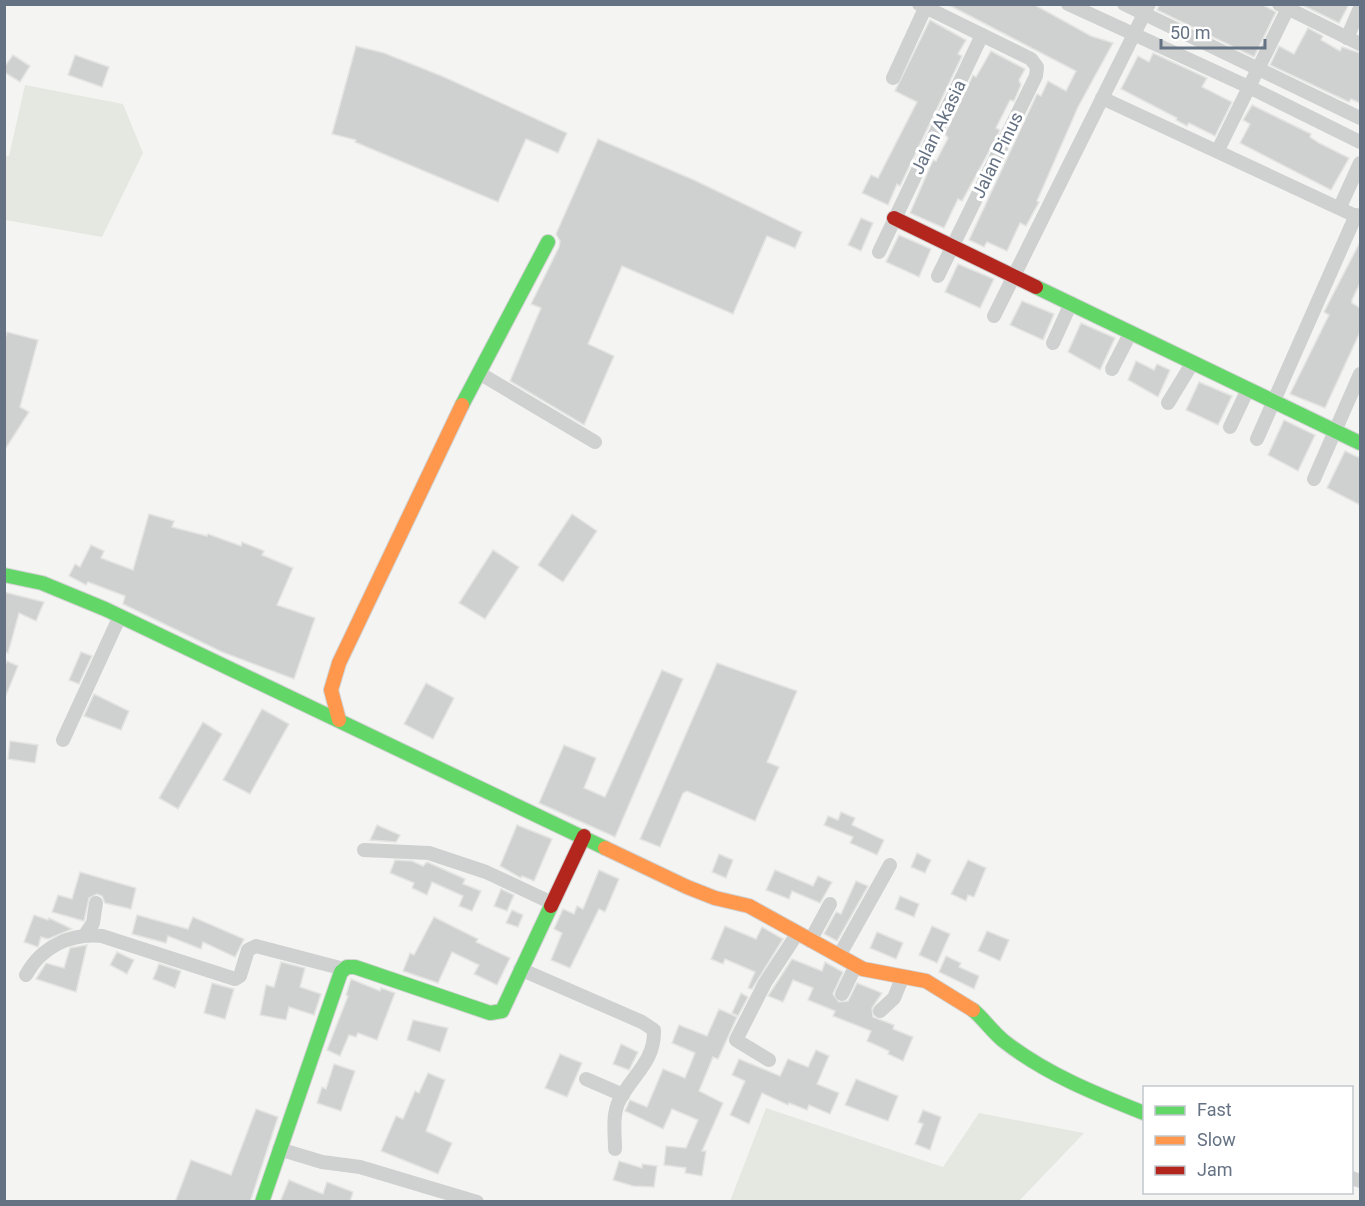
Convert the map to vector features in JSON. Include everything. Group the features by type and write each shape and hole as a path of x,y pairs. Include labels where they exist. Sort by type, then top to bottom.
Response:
{"street":[{"path":"1068,4 1251,88 1360,142"},
{"path":"1124,4 1147,9 1260,69 1360,118"},
{"path":"893,78 924,6 982,35"},
{"path":"1218,150 1260,69 1286,6 1360,44"},
{"path":"1347,38 1360,8"},
{"path":"994,316 1147,9"},
{"name":"Jalan Pinus","path":"938,276 1036,76 1035,63 982,35"},
{"name":"Jalan Akasia","path":"879,252 982,35"},
{"path":"1102,98 1358,216 1257,439"},
{"path":"1340,207 1360,163"},
{"path":"894,218 1360,442"},
{"path":"339,720 331,690 333,677 415,499 548,242"},
{"path":"1053,344 1071,303"},
{"path":"1112,369 1131,332"},
{"path":"1168,403 1193,362"},
{"path":"479,374 595,442"},
{"path":"1314,479 1360,374"},
{"path":"1230,427 1248,389"},
{"path":"4,575 42,584 120,616 584,836 687,888 749,906 856,965 880,974 925,980 968,1006 1004,1042 1039,1063 1143,1113"},
{"path":"63,740 120,616"},
{"path":"26,975 38,958 57,944 85,934 102,936 235,979 240,976 248,950 256,946 344,969 355,967 497,1013 505,1007 550,902 584,836"},
{"path":"364,850 429,853 486,872 550,902"},
{"path":"839,956 890,865"},
{"path":"85,934 93,923 96,903"},
{"path":"810,941 830,904"},
{"path":"769,1060 737,1042 736,1037 765,983 797,934"},
{"path":"842,994 856,965"},
{"path":"262,1202 337,981 344,969"},
{"path":"520,969 642,1022 654,1030 655,1047 623,1095 615,1116 615,1149"},
{"path":"880,1011 894,998 903,976"},
{"path":"586,1079 623,1095"},
{"path":"279,1149 322,1162 360,1167 477,1202"}],"shaded area":[{"path":"25,85 123,104 143,153 102,237 5,220 5,156 9,156"},
{"path":"766,1108 943,1167 979,1113 1084,1133 1019,1201 730,1201"}],"building":[{"path":"947,4 1033,4 1091,36 1113,43 1078,107 1037,201 1039,202 1026,226 1020,223 1007,251 987,242 984,247 969,240 1037,94 1041,96 1048,81 1066,91 1076,71"},
{"path":"1160,4 1261,4 1276,12 1254,57 1157,10"},
{"path":"1300,4 1349,4 1339,23"},
{"path":"930,20 966,40 958,54 962,56 900,186 897,184 888,205 862,193 871,175 878,178 917,102 895,91"},
{"path":"1308,28 1323,36 1321,40 1340,51 1342,47 1360,53 1360,103 1351,99 1349,102 1270,65 1279,46 1294,54"},
{"path":"356,46 384,53 444,77 567,133 558,153 526,139 498,202 355,142 356,140 332,134"},
{"path":"991,51 1025,69 1019,80 1021,85 1014,101 1010,100 996,128 1000,130 986,157 962,201 958,199 944,228 910,213 933,160 936,161 948,138 945,134 973,75 976,77"},
{"path":"1153,53 1207,78 1202,87 1232,102 1215,136 1189,123 1187,126 1176,120 1177,118 1121,89 1138,56 1149,62"},
{"path":"13,55 30,66 20,82 4,72 4,67"},
{"path":"75,55 109,67 102,87 68,75"},
{"path":"1252,105 1311,134 1310,137 1319,143 1349,158 1331,190 1240,143 1250,124 1243,120"},
{"path":"598,139 694,180 802,232 795,248 767,236 733,314 622,266 588,344 614,356 584,425 510,381 541,308 531,304 559,247 560,241 556,234"},
{"path":"861,218 873,223 861,251 848,245"},
{"path":"899,235 931,249 919,277 886,262"},
{"path":"1360,242 1360,283 1352,303 1360,308 1360,332 1325,408 1290,394 1329,315 1324,312"},
{"path":"958,264 994,279 980,308 945,292"},
{"path":"1022,301 1054,314 1043,340 1010,325"},
{"path":"1081,323 1115,338 1100,370 1068,352"},
{"path":"7,332 38,340 20,407 29,412 4,451 4,342"},
{"path":"1136,361 1154,370 1157,364 1170,370 1158,397 1128,380"},
{"path":"1199,382 1232,396 1218,425 1186,410"},
{"path":"1284,420 1315,435 1298,471 1268,455"},
{"path":"1345,451 1360,458 1360,505 1327,488"},
{"path":"149,514 174,521 172,527 207,536 208,534 241,546 242,542 264,551 262,555 293,568 277,605 315,618 294,679 222,652 123,604 125,596 88,582 86,585 69,576 75,564 80,567 91,545 104,551 101,558 133,570"},
{"path":"572,514 597,531 563,582 538,565"},
{"path":"493,550 519,567 485,619 459,603"},
{"path":"4,592 44,602 36,621 19,613 8,653 4,652"},
{"path":"81,652 92,656 79,684 69,680"},
{"path":"7,661 18,666 5,698 4,668"},
{"path":"717,663 797,691 767,762 779,767 755,821 687,791 683,793 660,847 640,839"},
{"path":"662,670 683,679 615,837 539,803 564,745 596,758 584,788 605,797"},
{"path":"426,683 454,698 433,739 404,724"},
{"path":"94,694 129,711 121,730 84,716"},
{"path":"262,709 289,724 250,794 223,780"},
{"path":"203,722 222,734 178,809 159,798"},
{"path":"10,741 38,745 35,763 8,759"},
{"path":"841,812 855,818 852,825 884,840 877,855 850,843 853,837 824,825 828,816 838,820"},
{"path":"377,825 400,835 396,842 370,840"},
{"path":"517,825 552,839 534,881 522,876 521,878 500,866"},
{"path":"917,853 931,860 925,873 911,867"},
{"path":"719,854 733,860 726,878 712,872"},
{"path":"395,860 412,861 423,866 427,862 465,879 463,884 481,891 472,911 459,906 463,896 432,882 427,895 412,888 414,883 390,873"},
{"path":"968,860 986,868 974,897 968,895 966,901 951,894"},
{"path":"599,870 619,879 605,912 599,909 570,968 551,960 562,933 554,929 563,909 574,914 577,906 583,909"},
{"path":"775,870 813,886 818,876 832,882 820,903 792,891 789,899 766,890"},
{"path":"80,872 136,888 131,909 105,903 102,896 97,894 89,898 84,921 52,912 58,895 72,899"},
{"path":"856,881 868,886 837,941 824,934 836,912 841,914"},
{"path":"501,889 514,895 507,911 494,906"},
{"path":"900,896 919,904 914,917 895,909"},
{"path":"512,910 523,915 518,927 506,923"},
{"path":"34,915 48,920 49,918 72,929 48,939 41,937 38,947 24,942"},
{"path":"137,915 188,929 193,917 244,939 235,957 203,942 201,949 168,936 166,943 132,934"},
{"path":"434,917 478,939 476,942 510,958 497,985 474,974 479,965 452,952 438,983 403,971 410,953 414,955"},
{"path":"725,926 756,939 762,927 783,939 752,989 748,988 755,972 725,959 723,964 711,959"},
{"path":"932,926 950,934 937,963 919,955"},
{"path":"987,931 1009,940 1000,961 978,951"},
{"path":"877,932 903,943 896,959 870,948"},
{"path":"87,945 76,992 36,979 46,963 64,968 70,948"},
{"path":"117,952 134,960 127,974 110,965"},
{"path":"946,956 961,963 959,967 979,976 974,989 939,972"},
{"path":"792,959 822,971 825,962 843,972 833,994 839,1002 848,1001 857,983 882,993 872,1008 873,1017 894,1025 893,1029 913,1037 903,1061 888,1054 889,1051 867,1041 871,1031 833,1016 835,1011 808,1000 813,988 793,980 783,1002 768,996"},
{"path":"281,962 305,968 300,987 321,994 314,1015 289,1007 286,1020 260,1015 266,985 274,987"},
{"path":"159,964 181,971 175,988 153,979"},
{"path":"351,979 380,991 381,988 395,993 377,1040 358,1033 356,1037 349,1035 340,1056 327,1050 348,996 346,995"},
{"path":"212,983 234,989 225,1019 204,1013"},
{"path":"741,993 748,997 738,1016 732,1013"},
{"path":"719,1009 737,1017 718,1059 713,1057 699,1091 723,1103 702,1151 706,1151 702,1176 685,1173 686,1168 664,1165 666,1146 686,1148 698,1120 672,1109 663,1129 625,1111 630,1100 647,1107 663,1069 685,1078 695,1053 672,1043 679,1025 707,1036"},
{"path":"413,1020 448,1028 440,1052 407,1040"},
{"path":"621,1044 638,1052 629,1070 613,1064"},
{"path":"816,1050 829,1056 817,1084 839,1093 830,1114 809,1105 807,1110 789,1103 788,1105 762,1093 749,1124 730,1115 745,1081 732,1075 739,1059 780,1076 788,1059 808,1067"},
{"path":"560,1054 582,1063 567,1097 545,1088"},
{"path":"334,1064 355,1071 341,1111 317,1103 322,1087 326,1089"},
{"path":"428,1073 445,1080 426,1131 452,1143 438,1174 381,1151 396,1116 403,1119 415,1091 419,1093"},
{"path":"856,1079 898,1096 888,1121 845,1105"},
{"path":"256,1109 278,1117 250,1202 175,1202 191,1160 231,1175"},
{"path":"923,1110 941,1117 930,1150 915,1144 923,1124 918,1122"},
{"path":"619,1161 642,1168 642,1164 657,1166 654,1187 633,1186 613,1180"},
{"path":"289,1180 323,1194 327,1182 353,1192 350,1202 280,1202"}],"traffic: fast":[{"path":"462,405 548,242"},
{"path":"1036,287 1360,443"},
{"path":"4,575 42,583 105,609 605,848"},
{"path":"262,1202 341,972 347,967 355,967 490,1013 502,1011 551,906"},
{"path":"973,1010 1001,1038 1037,1064 1090,1091 1143,1113"}],"traffic: slow":[{"path":"339,720 331,690 339,663 462,405"},
{"path":"605,848 687,887 715,898 749,906 863,969 926,981 973,1010"}],"traffic: jam":[{"path":"894,218 1036,287"},
{"path":"551,906 584,836"}]}
